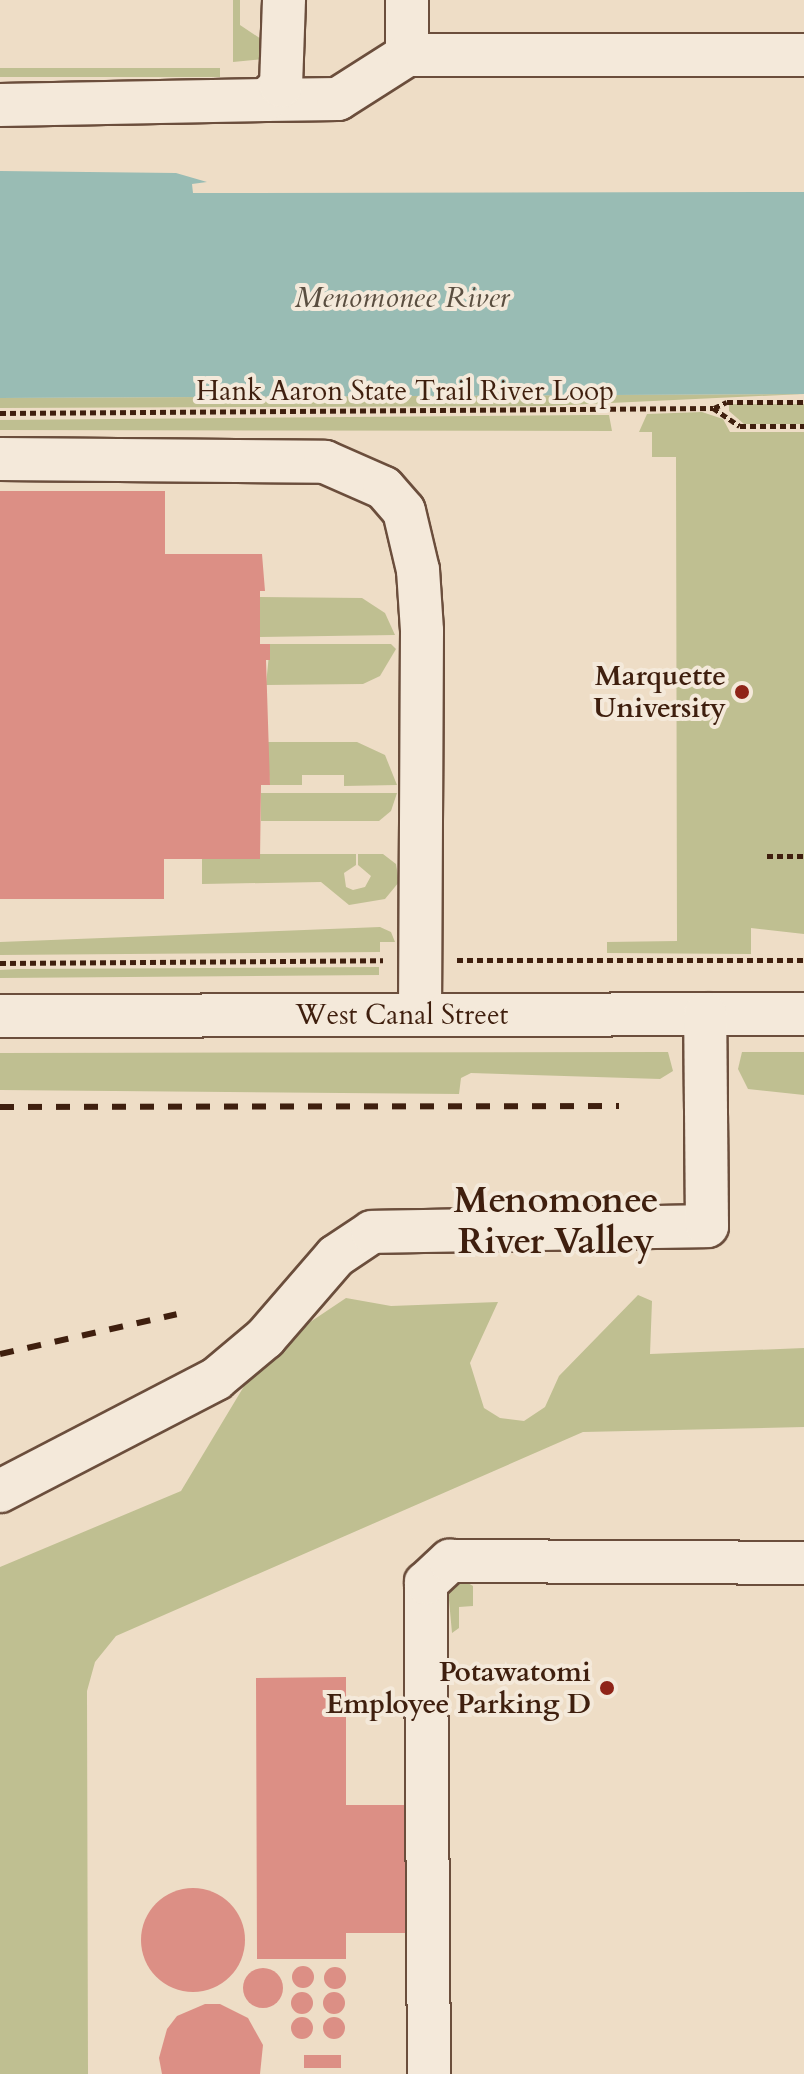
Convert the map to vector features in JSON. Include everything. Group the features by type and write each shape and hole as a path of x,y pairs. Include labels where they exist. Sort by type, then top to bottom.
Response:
{"street":[{"path":"266,100 281,86 284,0"},
{"path":"407,0 407,55"},
{"path":"0,105 338,99 407,55 804,55"},
{"path":"0,459 325,462 384,488 404,511 418,570 422,631 420,1015"},
{"path":"0,1491 216,1379 265,1338 336,1256 372,1232 707,1226 705,1014"},
{"name":"West Canal Street","path":"0,1016 804,1014"},
{"path":"429,2074 426,1583 450,1561 804,1563"}],"path":[{"path":"713,408 727,402 804,402"},
{"name":"Hank Aaron State Trail River Loop","path":"0,413 713,408 740,426 804,426"},
{"path":"767,856 804,856"}],"green space":[{"path":"233,0 240,0 240,25 264,41 263,59 233,62"},
{"path":"0,68 220,68 220,77 0,77"},
{"path":"804,394 547,406 0,408 0,398"},
{"path":"729,404 804,404 804,424 744,424 729,411"},
{"name":"Marquette University","path":"702,412 723,419 730,432 804,432 804,934 751,928 751,954 607,953 607,942 677,941 676,457 652,457 652,432 639,432 647,414"},
{"path":"609,415 612,431 0,430 0,420"},
{"path":"260,597 362,598 385,613 395,635 260,637"},
{"path":"270,644 391,644 396,649 380,676 363,684 266,685"},
{"path":"266,742 357,742 385,755 397,785 344,786 344,775 302,775 302,785 270,785"},
{"path":"261,793 397,793 391,811 379,821 261,821"},
{"path":"260,854 356,854 356,865 344,873 346,887 353,890 365,887 371,876 358,865 358,854 383,854 396,864 399,882 385,899 349,905 321,882 202,884 202,859 259,859"},
{"path":"380,927 391,932 395,942 380,942 380,952 0,955 0,942"},
{"path":"379,967 379,975 0,978 0,970 18,969"},
{"path":"668,1052 673,1071 660,1079 471,1073 461,1078 459,1094 0,1090 0,1053"},
{"path":"742,1052 804,1052 804,1095 748,1089 738,1069"},
{"path":"638,1295 652,1301 650,1354 804,1348 804,1427 583,1432 116,1636 95,1662 87,1691 88,2074 0,2074 0,1567 181,1491 264,1353 346,1298 391,1306 498,1302 470,1363 484,1408 500,1418 524,1421 545,1407 559,1376"},
{"path":"463,1580 473,1586 473,1606 459,1607 459,1628 452,1633 448,1589"}],"water":[{"name":"Menomonee River","path":"0,171 176,173 207,182 192,184 193,193 804,192 804,394 0,398"}],"building":[{"path":"0,491 165,491 165,554 262,554 265,591 260,591 260,644 270,644 270,660 266,660 270,785 261,785 260,859 164,859 164,899 0,899"},
{"path":"346,1677 346,1805 411,1805 411,1933 346,1933 346,1959 257,1959 256,1678"},
{"path":"193,1888 213,1892 230,1903 241,1920 245,1940 241,1960 230,1977 213,1988 193,1992 173,1988 156,1977 145,1960 141,1940 145,1920 156,1903 173,1892"},
{"path":"303,1966 314,1977 303,1988 292,1977"},
{"path":"335,1967 346,1978 335,1989 324,1978"},
{"path":"263,1968 277,1974 283,1988 277,2002 263,2008 249,2002 243,1988 249,1974"},
{"path":"302,1992 310,1995 313,2003 310,2011 302,2014 294,2011 291,2003 294,1995"},
{"path":"334,1992 342,1995 345,2003 342,2011 334,2014 326,2011 323,2003 326,1995"},
{"path":"205,2004 220,2004 248,2018 263,2045 260,2074 162,2074 159,2058 167,2029 177,2016"},
{"path":"302,2017 310,2020 313,2028 310,2036 302,2039 294,2036 291,2028 294,2020"},
{"path":"334,2017 345,2028 334,2039 323,2028"},
{"path":"304,2055 341,2055 341,2068 304,2068"}],"railway":[{"path":"0,1107 619,1106"},
{"path":"0,1354 177,1314"}],"place":[{"name":"Marquette University","path":"742,692"},
{"name":"Potawatomi Employee Parking D","path":"607,1688"}],"district":[{"name":"Menomonee River Valley","path":"556,1220"}]}
